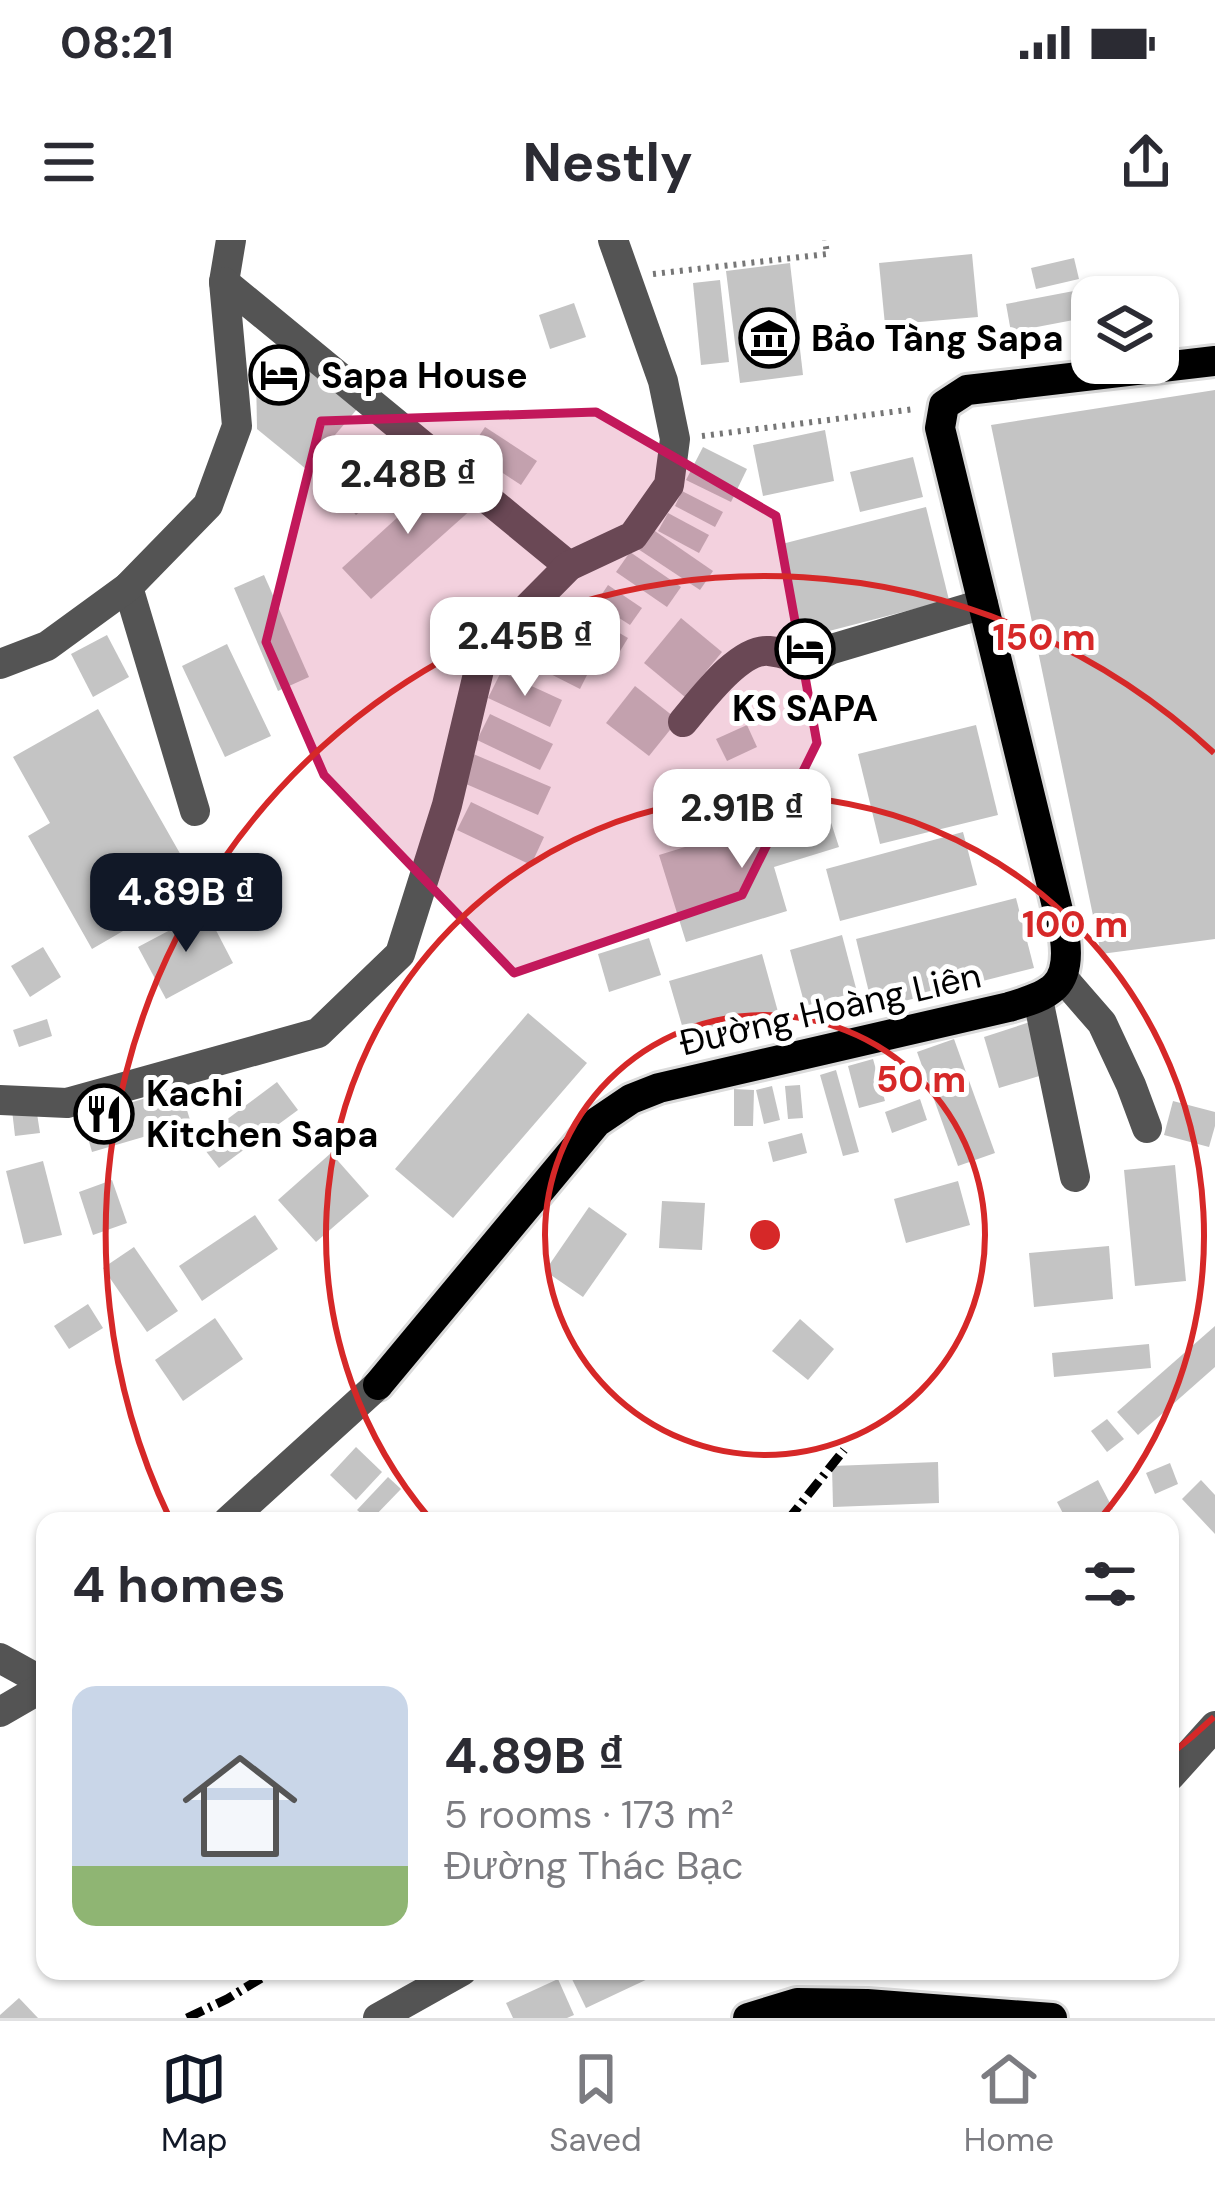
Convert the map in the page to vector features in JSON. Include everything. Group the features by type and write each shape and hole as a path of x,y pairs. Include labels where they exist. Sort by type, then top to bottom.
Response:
{"main road":[{"path":"1062,977 1067,962 1065,939 940,428 944,405 967,390 1215,361"},
{"name":"Đường Hoàng Liên","path":"378,1385 597,1122 631,1100 659,1088 1038,999 1062,977"},
{"path":"748,2018 796,2003 1052,2018"}],"street":[{"path":"0,1100 67,1103 318,1033 400,954 447,806 483,653 569,566 633,536 669,485 675,439 663,381 613,240"},
{"path":"0,664 47,646 128,587 208,505 237,426 220,241"},
{"path":"224,282 569,566"},
{"path":"128,587 195,811"},
{"path":"682,722 738,662 757,652 814,659 832,649 983,604"},
{"path":"1062,977 1102,1023 1147,1128"},
{"path":"1038,999 1075,1177"},
{"path":"238,1512 378,1385"},
{"path":"0,1658 36,1679"},
{"path":"0,1712 36,1690"},
{"path":"1179,1766 1215,1726"},
{"path":"378,2018 447,1980"}],"path":[{"path":"626,277 826,254 825,240"},
{"path":"675,439 944,405"}],"highlighted area":[{"path":"596,412 776,516 817,743 742,895 514,973 324,775 266,642 321,421"}],"building":[{"path":"972,254 978,317 885,325 879,263"},
{"path":"1074,258 1078,276 1036,289 1031,268"},
{"path":"790,263 803,375 740,383 726,271"},
{"path":"720,280 729,362 701,365 693,283"},
{"path":"1071,292 1071,320 1011,332 1006,304"},
{"path":"574,303 586,337 550,349 539,315"},
{"path":"285,350 358,408 306,469 257,429 256,372"},
{"path":"1215,390 1215,939 1101,954 991,425"},
{"path":"485,427 537,461 521,485 469,451"},
{"path":"825,430 834,481 763,496 753,445"},
{"path":"370,440 401,475 356,515 325,479"},
{"path":"703,447 747,469 731,502 686,480"},
{"path":"913,457 923,497 860,512 850,472"},
{"path":"444,475 473,508 371,599 342,568"},
{"path":"682,491 723,512 715,527 675,506"},
{"path":"926,507 949,600 802,638 778,545"},
{"path":"668,513 709,535 699,553 658,531"},
{"path":"652,529 713,571 700,590 638,549"},
{"path":"630,552 681,587 667,607 616,572"},
{"path":"264,575 309,677 278,691 234,588"},
{"path":"608,585 642,608 630,625 596,603"},
{"path":"566,602 628,638 611,666 550,630"},
{"path":"681,618 722,652 685,697 644,663"},
{"path":"107,635 129,677 93,697 71,654"},
{"path":"533,637 591,667 580,689 521,659"},
{"path":"227,644 271,736 225,757 182,666"},
{"path":"501,672 562,700 550,727 488,698"},
{"path":"635,686 678,720 649,756 606,723"},
{"path":"98,709 199,887 92,949 28,836 50,823 13,757"},
{"path":"490,714 553,744 540,770 477,740"},
{"path":"747,725 757,747 727,761 716,739"},
{"path":"976,725 998,815 880,844 858,754"},
{"path":"471,753 551,787 538,815 459,781"},
{"path":"471,802 544,837 531,865 457,830"},
{"path":"825,804 839,847 774,867 787,911 686,942 659,855"},
{"path":"963,832 977,885 840,921 826,869"},
{"path":"1016,898 1034,968 873,1009 856,939"},
{"path":"206,911 233,963 166,999 138,947"},
{"path":"842,935 857,992 805,1006 790,950"},
{"path":"649,938 661,975 609,992 598,954"},
{"path":"43,947 61,977 30,997 11,966"},
{"path":"762,954 780,1019 688,1046 669,981"},
{"path":"528,1013 587,1063 453,1218 395,1169"},
{"path":"47,1019 52,1036 19,1047 13,1030"},
{"path":"1030,1022 1046,1074 999,1088 984,1037"},
{"path":"954,1039 995,1153 958,1166 917,1052"},
{"path":"873,1059 885,1101 859,1108 848,1066"},
{"path":"836,1070 859,1152 843,1156 820,1075"},
{"path":"277,1082 298,1110 219,1168 198,1141"},
{"path":"800,1085 803,1118 788,1119 785,1086"},
{"path":"772,1086 780,1120 764,1124 756,1090"},
{"path":"180,1088 191,1123 92,1152 82,1117"},
{"path":"734,1089 754,1090 753,1126 734,1126"},
{"path":"920,1099 927,1120 892,1133 885,1112"},
{"path":"1173,1101 1215,1112 1209,1147 1164,1135"},
{"path":"36,1107 40,1133 15,1136 12,1110"},
{"path":"802,1133 807,1153 773,1162 768,1142"},
{"path":"331,1153 369,1196 316,1242 278,1200"},
{"path":"43,1161 62,1235 24,1244 6,1171"},
{"path":"1175,1165 1186,1281 1135,1286 1124,1170"},
{"path":"112,1180 127,1223 93,1235 79,1192"},
{"path":"958,1181 970,1225 906,1243 894,1199"},
{"path":"662,1201 705,1203 702,1250 659,1248"},
{"path":"589,1207 627,1234 583,1297 545,1271"},
{"path":"255,1215 278,1249 202,1301 179,1266"},
{"path":"1109,1246 1113,1299 1034,1307 1029,1253"},
{"path":"134,1247 178,1311 147,1332 103,1268"},
{"path":"88,1304 103,1328 69,1349 54,1326"},
{"path":"215,1318 243,1359 183,1401 155,1360"},
{"path":"800,1319 834,1349 808,1380 772,1351"},
{"path":"1215,1326 1215,1367 1138,1435 1117,1412"},
{"path":"1149,1344 1151,1368 1054,1377 1052,1353"},
{"path":"1107,1419 1124,1439 1107,1452 1091,1431"},
{"path":"356,1447 382,1472 356,1500 330,1475"},
{"path":"938,1462 939,1503 833,1507 832,1466"},
{"path":"1170,1463 1178,1484 1155,1494 1146,1473"},
{"path":"388,1477 401,1489 379,1512 357,1510"},
{"path":"1098,1480 1113,1509 1062,1512 1057,1502"},
{"path":"1201,1480 1215,1495 1215,1534 1182,1499"},
{"path":"558,1980 574,2015 513,2018 506,2003"},
{"path":"572,1980 646,1980 586,2008"},
{"path":"19,1998 38,2018 0,2018 0,2015"}],"railway":[{"path":"794,1512 844,1450"},
{"path":"187,2018 258,1980"}],"place":[{"name":"Bảo Tàng Sapa","path":"769,338"},
{"name":"Sapa House","path":"279,375"},
{"name":"KS SAPA","path":"805,649"},
{"name":"Kachi Kitchen Sapa","path":"104,1114"}]}
